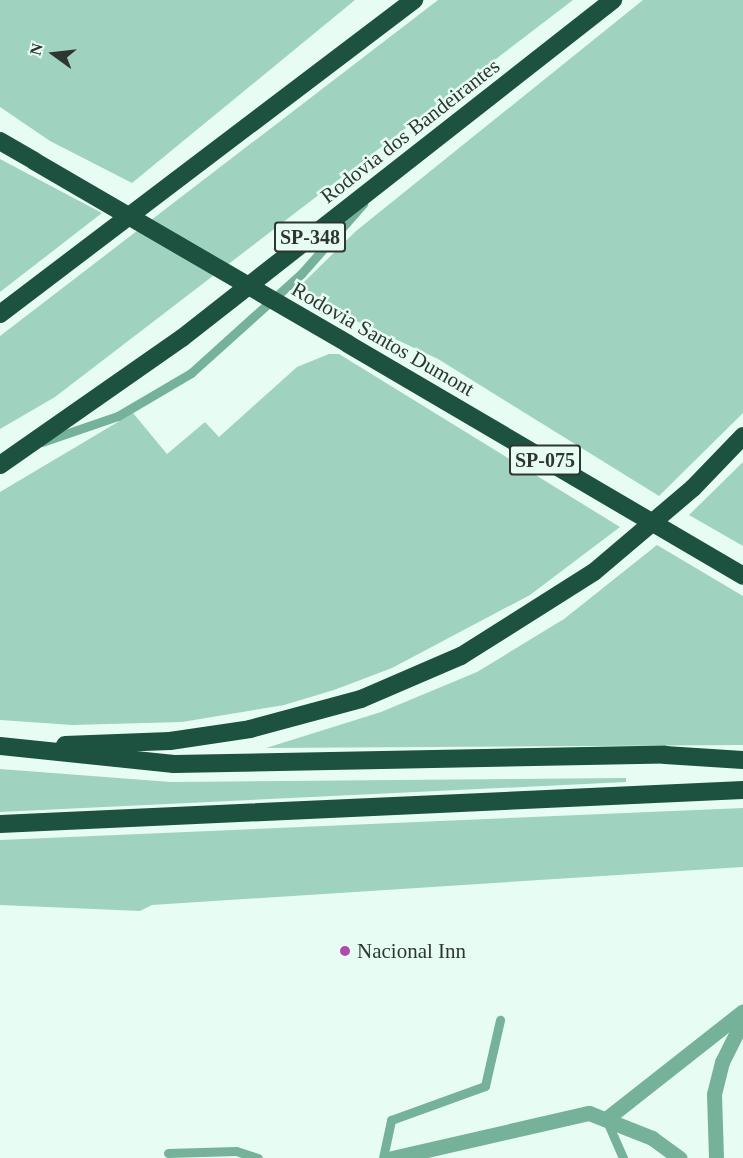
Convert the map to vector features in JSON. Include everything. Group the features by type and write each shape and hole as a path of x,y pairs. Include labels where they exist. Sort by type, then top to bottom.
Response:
{"highway":[{"path":"0,314 414,0"},
{"name":"Rodovia dos Bandeirantes","path":"0,465 37,444 380,183 613,0"},
{"name":"Rodovia Santos Dumont","path":"0,141 743,576"},
{"path":"0,745 170,741 307,716 461,656 594,572 693,488 743,436"},
{"path":"0,745 174,764 665,755 743,760"},
{"path":"0,824 743,790"}],"street":[{"path":"606,1119 743,1011"},
{"path":"716,1158 714,1094 722,1062 743,1020"},
{"path":"392,1158 565,1115 606,1119 652,1138 680,1158"}],"lane":[{"path":"37,444 118,416 191,373 301,274 380,183"},
{"path":"383,1158 391,1120 486,1086 500,1020"},
{"path":"606,1119 623,1158"},
{"path":"168,1153 236,1151 258,1158"}],"green space":[{"path":"0,0 355,0 132,183 50,141 0,107"},
{"path":"438,0 573,0 55,397 0,429 0,336"},
{"path":"643,0 743,0 743,413 659,496 438,359 352,319 300,286 356,231"},
{"path":"0,159 102,213 0,292"},
{"path":"329,354 339,354 620,527 530,595 392,668 334,690 284,705 182,722 72,725 0,720 0,492 133,413 167,454 205,422 219,437 297,367"},
{"path":"743,462 743,546 689,515"},
{"path":"657,545 743,596 743,745 266,748 381,712 477,672 564,619"},
{"path":"0,769 171,782 626,778 626,782 0,812"},
{"path":"743,808 743,867 152,905 140,911 0,905 0,840"}],"place":[{"name":"Nacional Inn","path":"345,951"}]}
